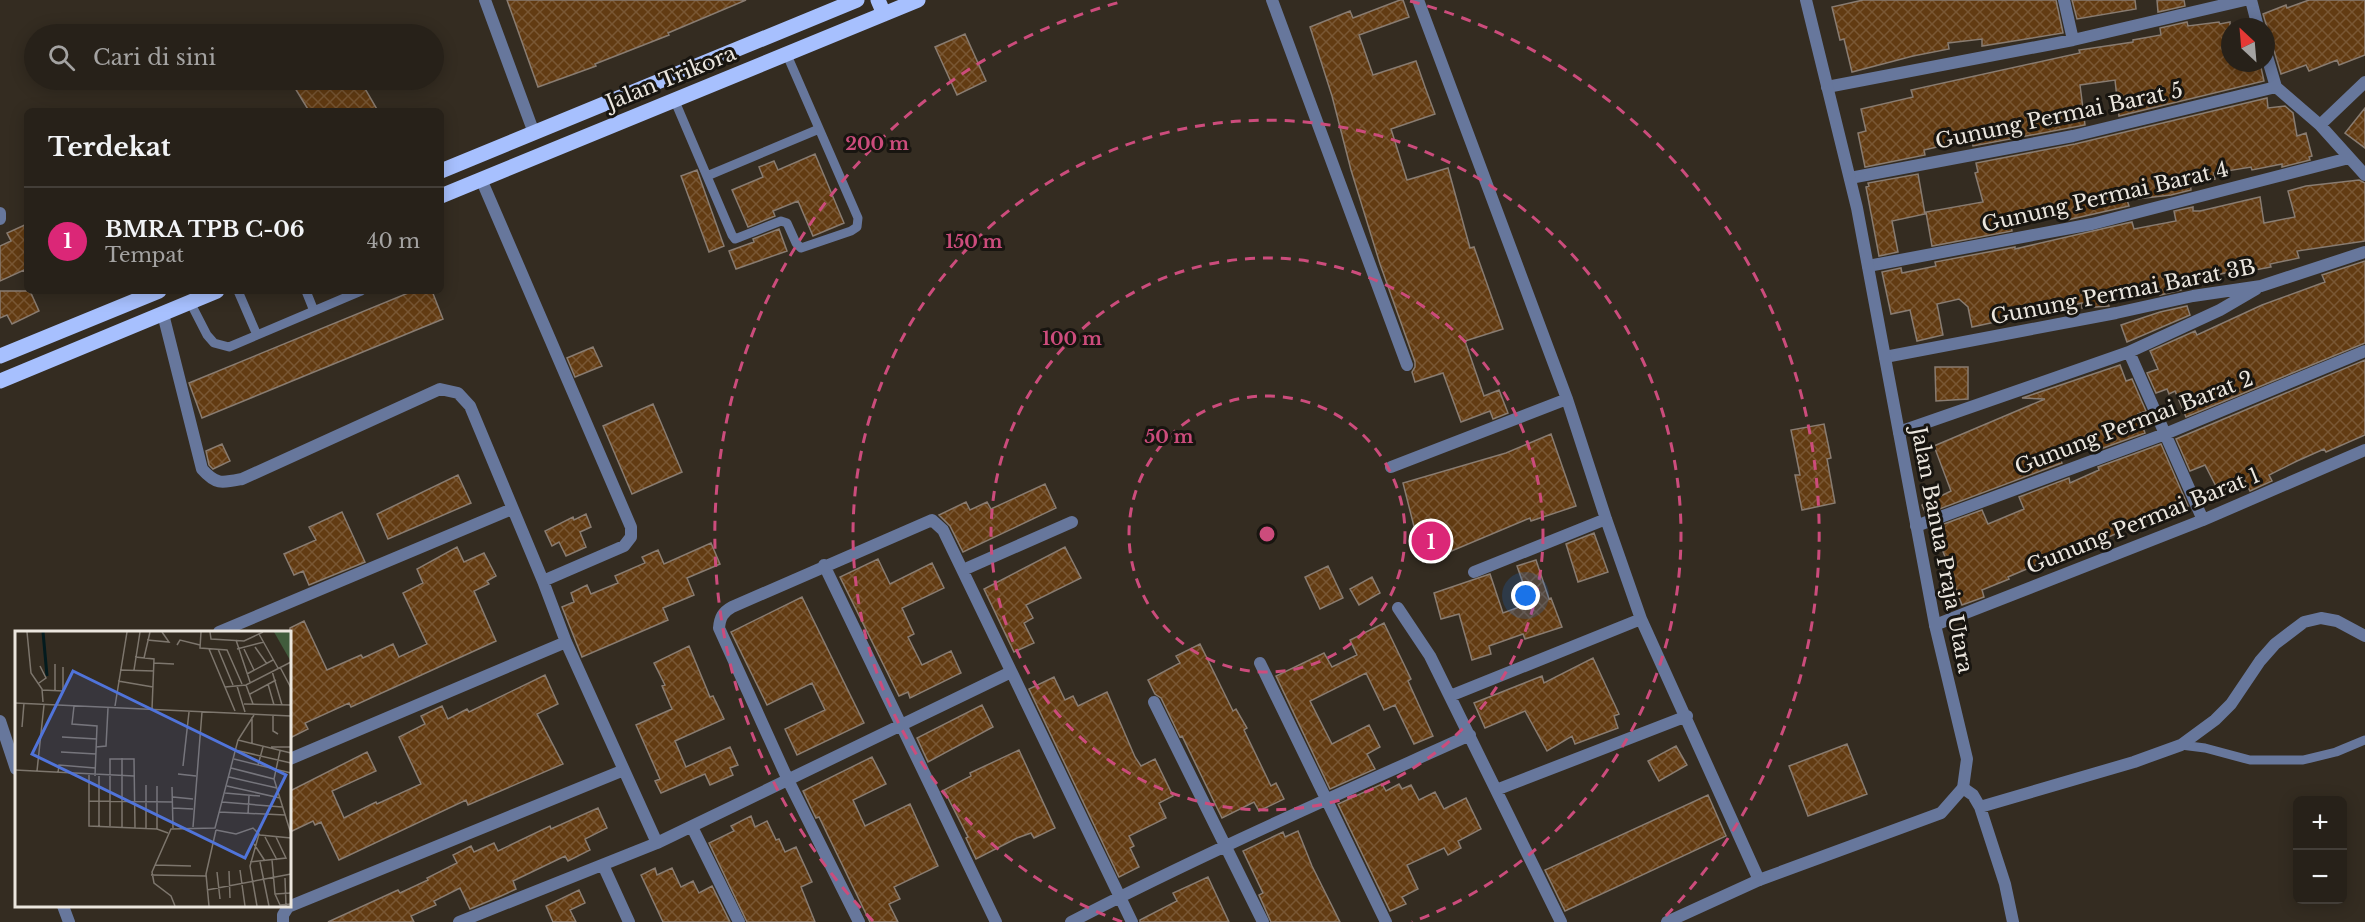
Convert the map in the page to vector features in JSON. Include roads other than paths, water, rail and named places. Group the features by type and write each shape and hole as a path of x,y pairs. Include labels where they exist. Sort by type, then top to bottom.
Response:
{"main road":[{"name":"Jalan Trikora","path":"444,170 857,0"},
{"path":"878,0 884,14"},
{"name":"Jalan Trikora","path":"444,195 918,0"},
{"path":"0,356 152,294"},
{"path":"0,381 210,294"}],"street":[{"path":"485,0 534,133"},
{"path":"1272,0 1407,365"},
{"path":"1418,0 1567,399 1641,619 1687,716 1759,880"},
{"name":"Jalan Banua Praja Utara","path":"1806,0 1850,178 1868,266 1935,625 1966,759 1963,788"},
{"path":"2064,0 2073,40"},
{"path":"1827,87 2073,40 2245,0"},
{"path":"2251,0 2256,18"},
{"path":"2272,72 2276,87 2320,125 2365,175"},
{"path":"2320,125 2365,82"},
{"name":"Gunung Permai Barat 5","path":"1850,178 2073,136 2276,87"},
{"name":"Gunung Permai Barat 4","path":"1868,266 2092,224 2349,158"},
{"path":"481,179 631,527 631,537 624,546 543,581"},
{"path":"0,213 0,219"},
{"name":"Gunung Permai Barat 3B","path":"1885,357 2193,296 2261,286 2365,252"},
{"path":"1899,432 2129,352 2220,310 2261,286"},
{"path":"163,314 202,469 211,479 222,483 242,479 440,389 458,393 470,406 566,642 657,843"},
{"name":"Gunung Permai Barat 2","path":"1916,526 2165,434 2365,351"},
{"path":"2129,352 2203,520"},
{"path":"1391,467 1567,399"},
{"name":"Gunung Permai Barat 1","path":"1935,625 2203,520 2365,450"},
{"path":"224,631 512,509"},
{"path":"1474,572 1606,519"},
{"path":"859,922 788,780 719,628 719,620 724,612 732,607 824,565 932,520 943,530 963,570 1132,922"},
{"path":"963,570 1072,522"},
{"path":"824,565 996,922"},
{"path":"1398,608 1426,649 1561,922"},
{"path":"1980,807 2134,762 2181,745 2215,720 2231,704 2260,661 2276,644 2304,622 2321,618 2337,621 2365,636"},
{"path":"1450,696 1641,619"},
{"path":"291,759 566,642"},
{"path":"1260,663 1386,922"},
{"path":"459,922 657,843 1011,672"},
{"path":"1154,702 1263,922"},
{"path":"1496,790 1687,716"},
{"path":"0,721 15,766"},
{"path":"1071,922 1326,800 1470,735"},
{"path":"291,906 624,770"},
{"path":"1667,922 1759,880 1941,813 1963,788 1972,795 1980,807 2006,884 2013,922"},
{"path":"692,827 739,922"},
{"path":"603,865 629,922"},
{"path":"63,907 69,922"},
{"path":"283,922 282,915 288,907"}],"lane":[{"path":"674,99 735,239 781,221 787,223 801,249 851,231 858,219 787,55"},
{"path":"707,176 819,129"},
{"path":"239,294 257,335"},
{"path":"307,294 314,311"},
{"path":"190,302 207,335 214,343 229,347 354,294"},
{"path":"2181,745 2205,747 2250,760 2303,760 2336,752 2365,740"}],"place":[{"name":"BMRA TPB C-06","path":"1431,541"}]}
